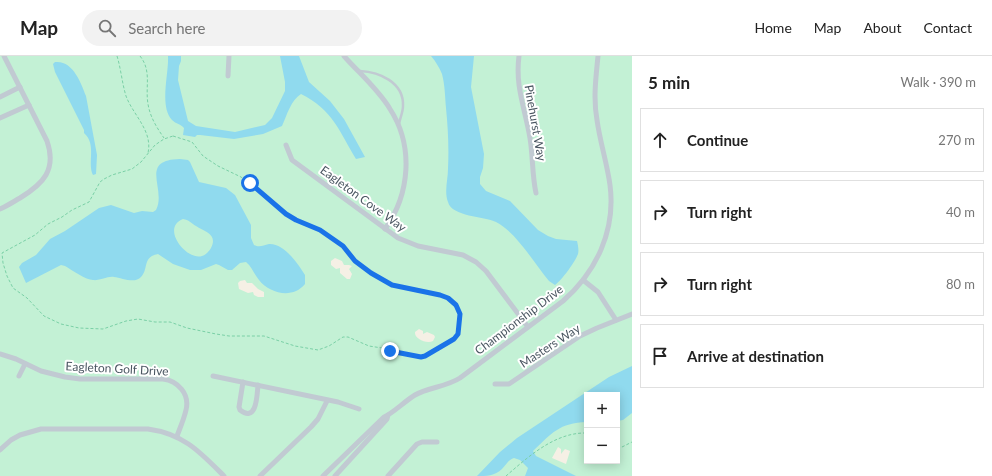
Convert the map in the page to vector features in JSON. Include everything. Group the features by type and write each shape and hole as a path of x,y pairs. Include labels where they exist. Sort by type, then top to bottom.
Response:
{"street":[{"path":"0,209 34,190 41,183 48,170 50,161 49,147 4,56"},
{"path":"228,76 229,56"},
{"path":"344,56 383,98 391,109 398,124 406,151 406,178 399,205 385,229"},
{"name":"Pinehurst Way","path":"518,56 518,81 530,135 536,193"},
{"name":"Championship Drive","path":"322,476 384,417 416,395 455,380 562,301 583,280 598,257 604,243 611,202 609,180 595,104 598,56"},
{"path":"0,97 20,87"},
{"path":"0,118 29,105"},
{"name":"Eagleton Cove Way","path":"286,145 292,160 398,238 408,243 464,255 476,262 486,271 528,327"},
{"path":"583,280 598,292 616,320"},
{"name":"Masters Way","path":"495,384 509,384 580,336 632,314"},
{"name":"Eagleton Golf Drive","path":"0,354 41,371 65,377 80,379 163,379 171,381 182,388 187,400 187,408 177,436"},
{"path":"19,376 25,364"},
{"path":"213,376 327,400 359,409"},
{"path":"243,382 239,407 243,412 247,413 251,412 255,408 258,385"},
{"path":"260,476 311,427 318,419 327,400"},
{"name":"Championship Drive","path":"335,476 387,419 388,415"},
{"path":"0,450 11,440 29,432 46,428 148,429 177,436 195,448 224,476"},
{"path":"388,476 417,444 422,442 437,442"}],"lane":[{"path":"357,70 380,74 390,80 400,92 403,104 398,124"}],"path":[{"path":"117,56 128,100 142,124 149,140 148,153"},
{"path":"140,56 148,72 148,106 154,124 164,139"},
{"path":"173,136 192,142 203,156 241,177 290,217 320,230 336,241 343,246 364,268 381,279 392,285 440,295 452,301 456,305 460,314 459,331 456,337 425,356 417,357 394,353 382,348 369,346 348,337 343,337 329,346 318,350 301,348 264,336 229,336 187,328 170,322 138,320 126,321 109,328 84,329 61,324 44,316 27,298 13,288 7,276 2,253 35,235 48,224 89,202 100,182 112,175 132,169 141,162 155,144 164,139 173,136"},
{"path":"506,476 518,465 551,442 563,437 584,432"},
{"path":"620,447 632,442"}],"green space":[{"path":"0,56 632,56 632,476 0,476"}],"sand":[{"path":"335,258 342,261 344,265 352,266 349,269 352,274 350,279 347,279 340,273 340,268 336,269 331,265 331,261"},
{"path":"245,280 247,283 252,283 264,292 264,297 258,297 254,295 253,292 248,293 239,289 238,283"},
{"path":"419,329 423,331 423,334 427,332 434,335 435,337 433,341 428,342 419,339 415,335 415,332"},
{"path":"558,447 561,449 561,454 565,449 570,451 566,464 552,458"}],"water":[{"path":"168,56 181,56 178,80 188,121 196,126 235,132 265,125 272,118 285,91 285,82 280,56 299,56 309,82 330,101 344,119 365,157 356,159 340,130 328,114 312,100 301,94 292,104 282,126 263,134 234,139 200,135 195,137 183,135 184,128 172,120 166,107 165,98"},
{"path":"431,56 474,56 471,87 484,154 480,184 486,191 510,201 538,230 548,236 556,239 577,241 578,254 565,275 555,285 549,281 511,233 491,220 456,211 448,202 446,190 448,138 444,87 442,74"},
{"path":"55,62 61,62 71,68 79,79 86,96 97,155 96,174 93,175 91,170 91,148 88,137 84,133 84,130 55,72 53,64"},
{"path":"180,159 188,160 199,182 226,188 235,195 251,225 251,238 254,245 260,246 269,244 285,250 305,275 305,284 294,292 282,293 269,289 264,285 246,262 240,263 232,270 228,270 216,264 201,270 190,270 173,264 158,254 148,260 143,274 135,280 111,277 90,280 61,265 26,283 19,267 22,263 36,255 50,239 65,231 99,208 111,205 134,213 142,211 153,212 156,210 158,202 156,177 157,170 160,164 167,161","holes":["183,219 212,236 213,243 207,253 202,256 189,254 178,243 174,229 177,223"]},
{"path":"632,366 632,413 623,420 620,420 620,392 586,392 609,377"},
{"path":"584,394 584,422 569,424 557,430 533,451 536,456 576,476 525,476 528,468 520,460 514,458 496,473 487,476 477,476 500,452 517,438"}],"route":[{"path":"250,183 286,214 320,230 343,246 355,261 371,273 392,285 418,289 448,298 459,309 460,319 458,334 454,339 421,357 413,357 390,351"}]}
